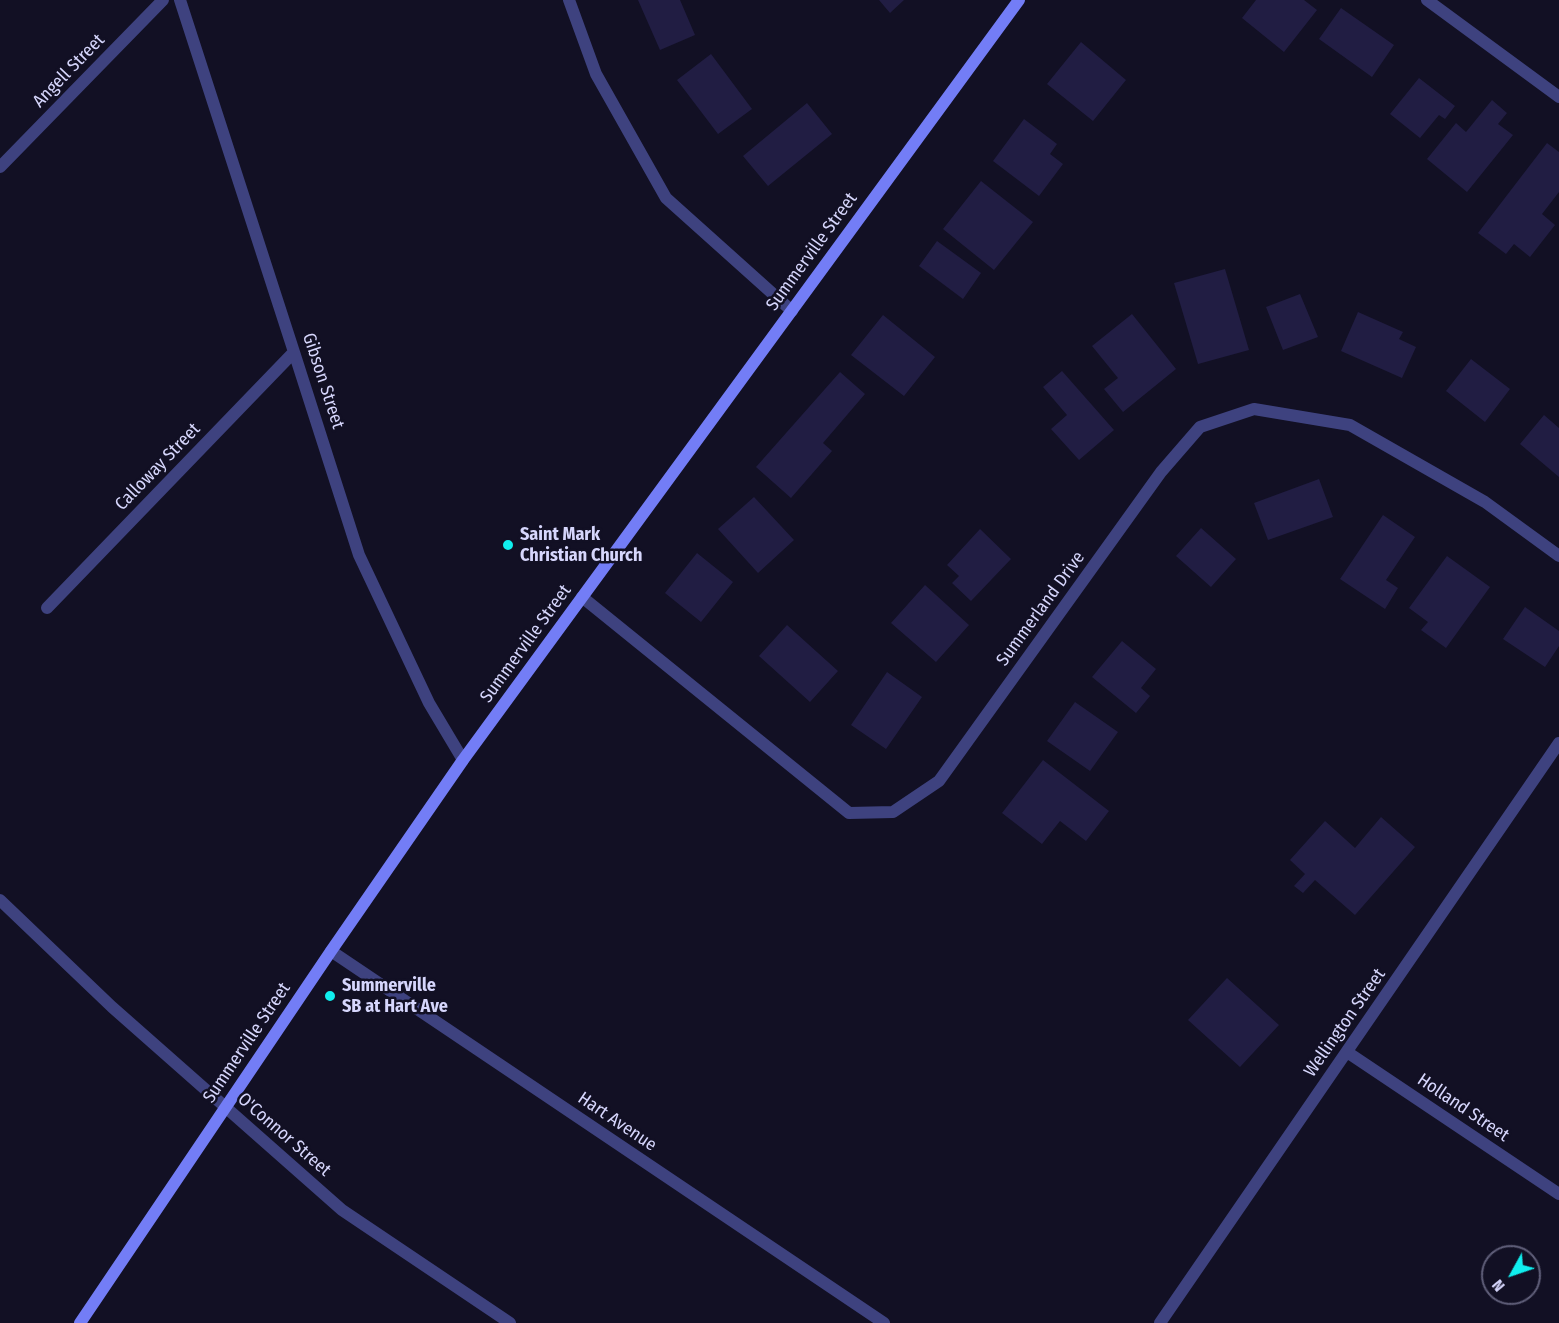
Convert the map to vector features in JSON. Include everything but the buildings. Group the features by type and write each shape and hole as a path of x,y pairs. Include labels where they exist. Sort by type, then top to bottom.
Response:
{"street":[{"name":"Angell Street","path":"0,167 163,0"},
{"name":"Gibson Street","path":"180,0 359,555 429,704 463,760"},
{"path":"569,0 596,74 666,198 792,311"},
{"name":"Summerville Street","path":"80,1323 463,760 1019,0"},
{"path":"1427,0 1559,97"},
{"name":"Calloway Street","path":"47,608 294,352"},
{"name":"Summerland Drive","path":"582,597 849,813 893,812 939,781 1161,472 1200,427 1254,409 1350,425 1485,502 1559,556"},
{"name":"Wellington Street","path":"1160,1323 1559,743"},
{"name":"O'Connor Street","path":"0,900 111,1007 342,1210 508,1322"},
{"name":"Hart Avenue","path":"331,951 884,1323"},
{"name":"Holland Street","path":"1347,1052 1559,1194"}],"place":[{"name":"Saint Mark Christian Church","path":"508,545"},
{"name":"Summerville SB at Hart Ave","path":"330,996"}]}
